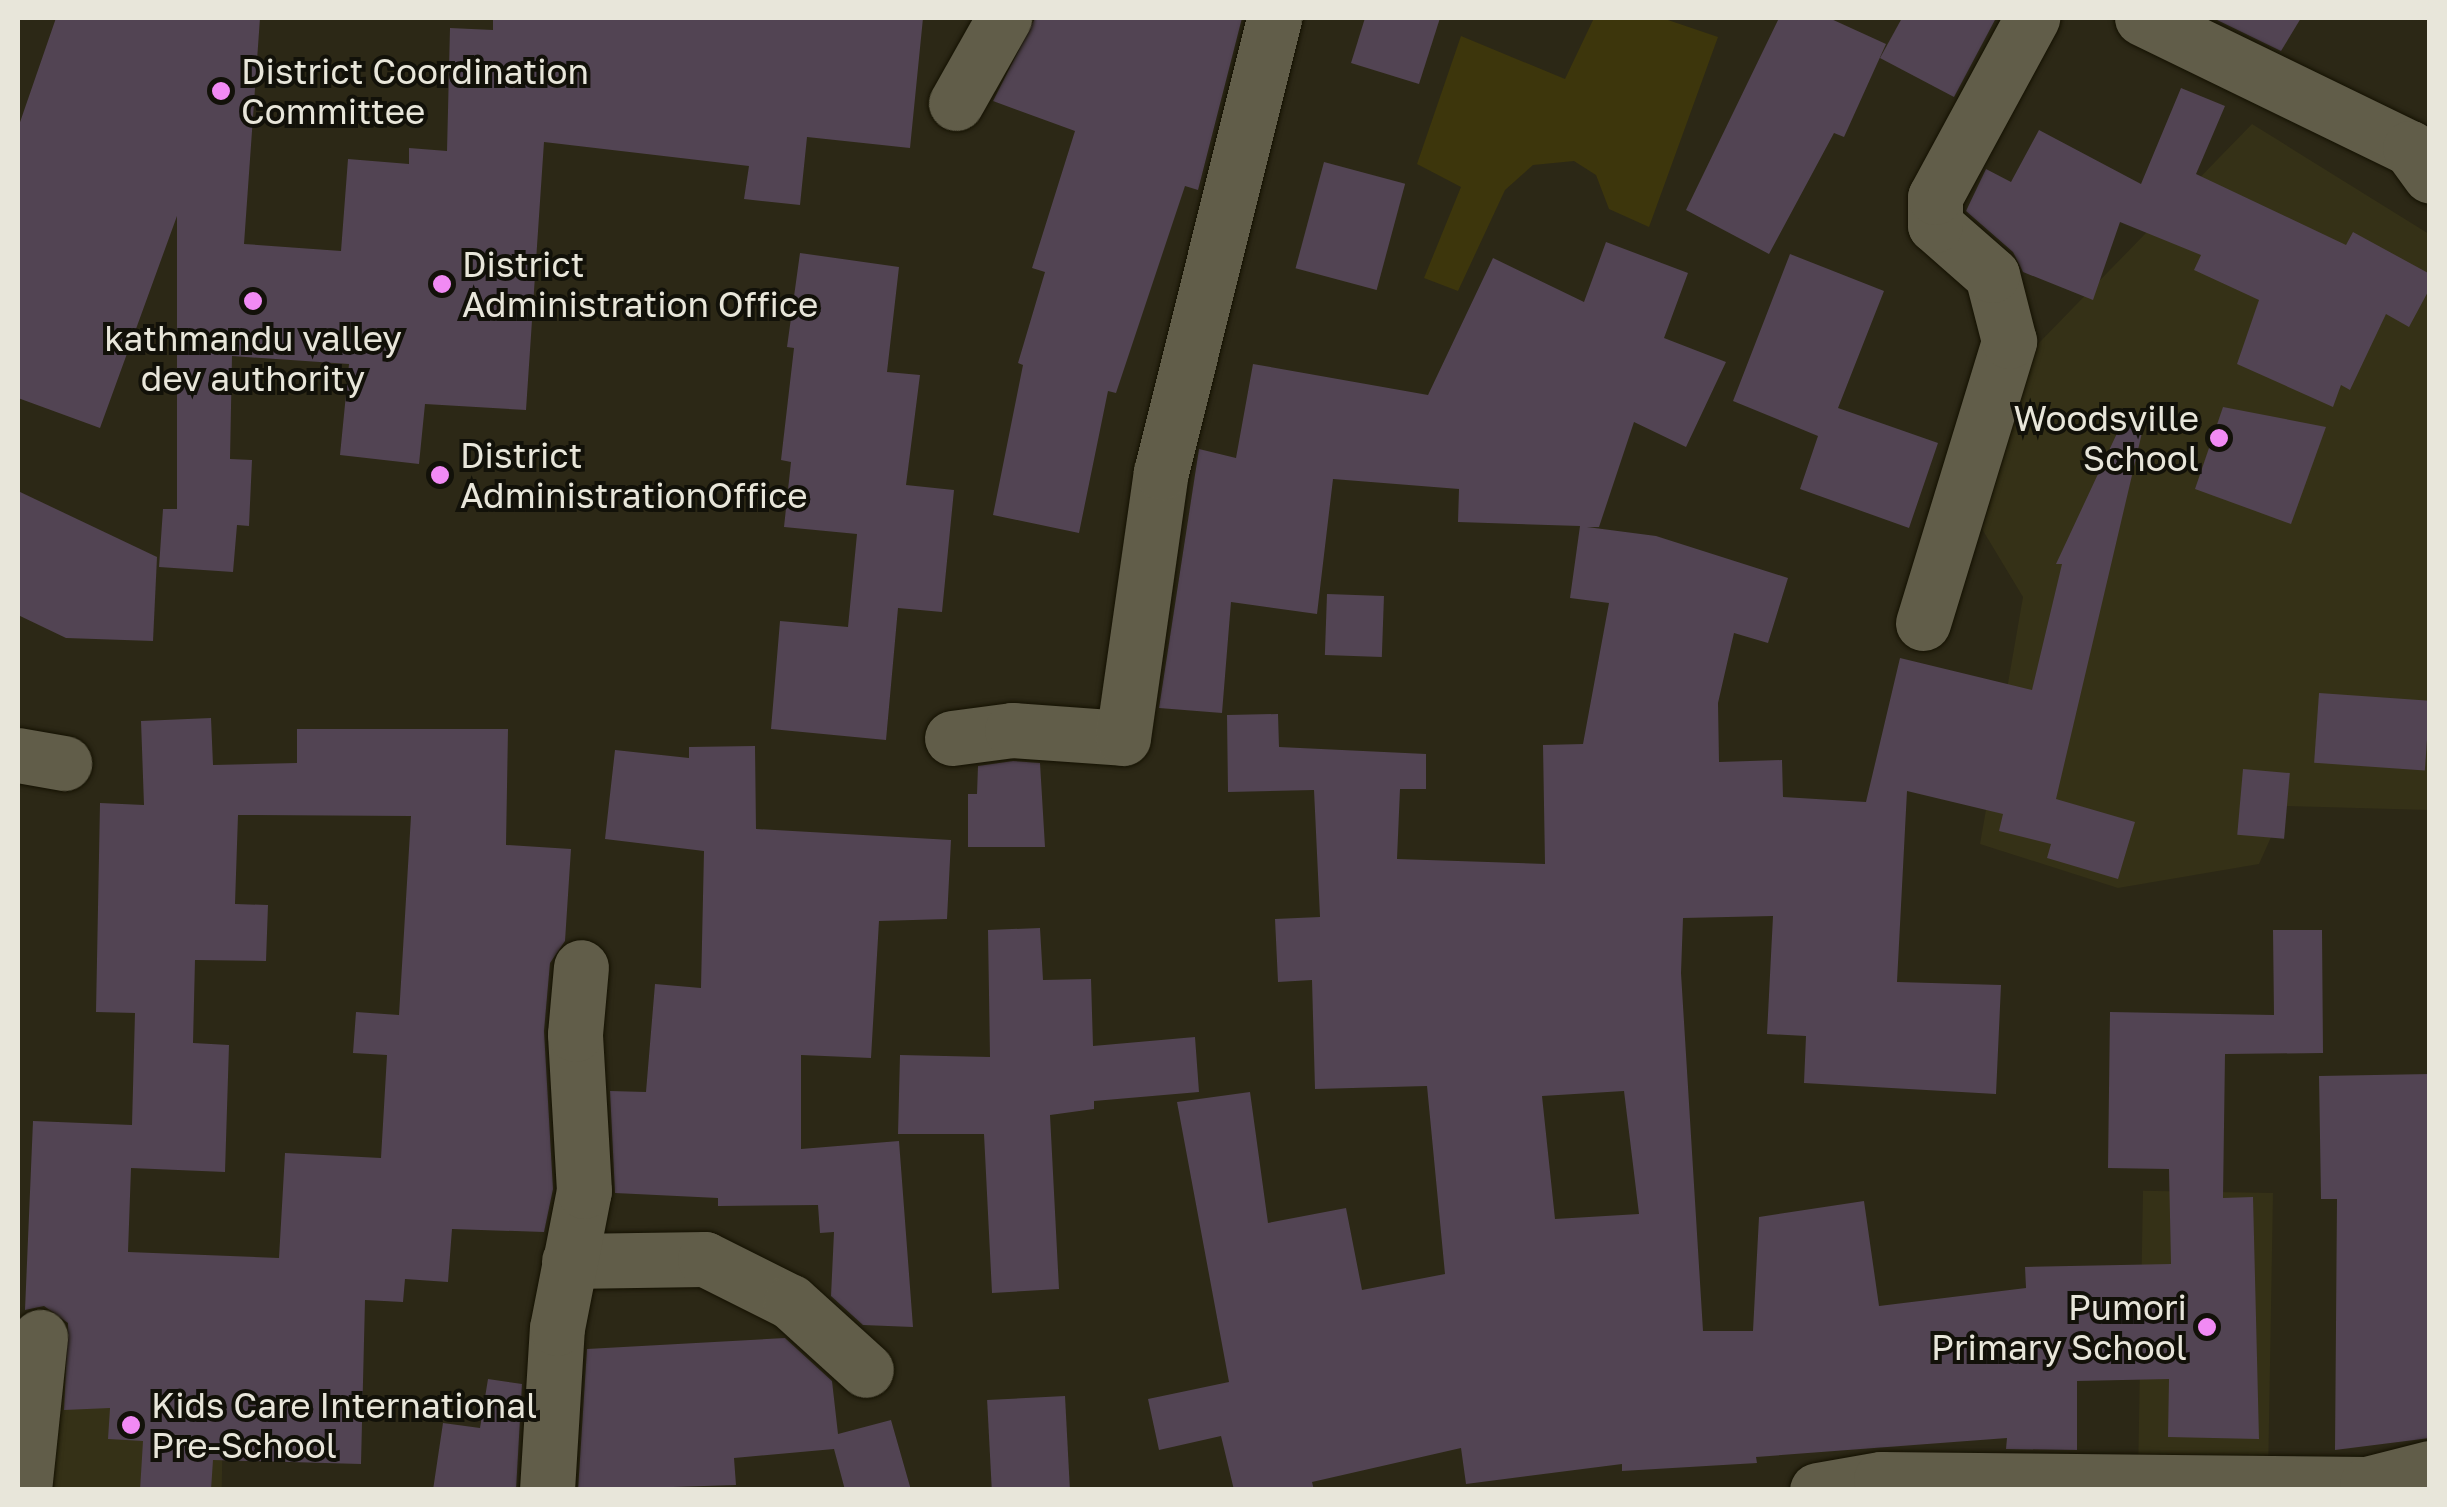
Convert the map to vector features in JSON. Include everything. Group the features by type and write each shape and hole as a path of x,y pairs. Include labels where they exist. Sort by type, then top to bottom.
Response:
{"street":[{"path":"956,103 1004,18"},
{"path":"952,738 1012,730 1123,738 1161,472 1274,18"},
{"path":"1923,623 2009,341 1992,275 1934,225 1936,197 2032,18"},
{"path":"2142,18 2410,148 2430,176"},
{"path":"547,1490 556,1328 584,1191 575,1034 581,967"},
{"path":"569,1261 706,1259 791,1302 866,1370"},
{"path":"24,1490 40,1337"},
{"path":"1817,1490 1881,1480 2366,1484 2430,1468"}],"shaded area":[{"path":"1594,18 1662,18 1718,37 1649,227 1609,209 1596,175 1574,161 1533,165 1505,190 1458,291 1424,278 1461,187 1417,164 1461,36 1565,79"},
{"name":"Woodsville School","path":"2252,124 2429,234 2429,810 2285,806 2259,864 2118,888 1980,844 2023,597 1982,529 2035,347"},
{"name":"Pumori Primary School","path":"2143,1191 2273,1193 2268,1461 2138,1459"},
{"name":"Kids Care International Pre-School","path":"42,1357 224,1360 222,1490 40,1490"}],"building":[{"path":"56,18 260,18 244,244 341,251 348,159 409,164 409,148 447,151 450,28 493,30 493,18 923,18 910,148 807,137 800,205 744,199 749,166 544,142 526,410 425,404 419,464 340,455 349,364 232,356 230,459 252,460 249,526 237,525 233,572 159,567 163,509 177,509 177,216 100,428 18,398 18,128"},
{"path":"1035,18 1242,18 1198,190 1185,186 1116,393 1108,391 1079,533 993,515 1023,365 1018,363 1045,272 1032,268 1075,131 993,101"},
{"path":"1365,18 1440,18 1419,84 1351,63"},
{"path":"1779,18 1829,18 1886,44 1844,137 1834,133 1769,254 1686,210"},
{"path":"1902,18 1996,18 1954,97 1880,58"},
{"path":"2213,18 2301,18 2281,51"},
{"path":"2181,88 2225,106 2196,174 2346,245 2353,232 2430,274 2430,288 2409,327 2386,314 2350,390 2341,385 2333,407 2237,364 2259,300 2194,270 2201,255 2120,222 2093,300 2023,272 2013,252 1966,211 1986,169 2011,182 2039,130 2141,184"},
{"path":"1324,162 1405,184 1377,290 1296,268"},
{"path":"1606,242 1688,273 1664,338 1726,362 1686,447 1634,422 1599,527 1587,527 1656,536 1788,578 1768,643 1734,633 1718,703 1719,762 1782,760 1783,797 1866,802 1900,658 2032,690 2062,564 2056,564 2126,414 2145,420 2056,799 2135,822 2118,879 2047,858 2051,844 1999,831 2003,814 1907,791 1897,982 2001,985 1996,1094 1804,1083 1806,1036 1767,1034 1773,916 1683,918 1681,973 1703,1331 1753,1331 1759,1217 1864,1201 1879,1306 2026,1288 2025,1267 2171,1264 2169,1169 2108,1168 2110,1012 2274,1015 2273,930 2322,930 2323,1053 2225,1054 2223,1198 2253,1197 2259,1439 2168,1437 2169,1379 2077,1381 2077,1450 2006,1449 2007,1438 1756,1457 1757,1463 1622,1471 1622,1464 1466,1484 1461,1448 1312,1482 1314,1490 1234,1490 1221,1436 1159,1450 1148,1399 1229,1382 1177,1102 1250,1092 1268,1223 1346,1208 1362,1290 1445,1274 1427,1086 1315,1089 1312,980 1278,982 1275,919 1320,917 1314,790 1228,792 1227,715 1278,714 1279,747 1426,754 1426,789 1400,789 1397,859 1545,864 1543,745 1583,744 1609,603 1570,598 1580,526 1458,522 1459,489 1333,479 1317,614 1231,602 1222,713 1159,708 1199,449 1236,458 1253,364 1428,395 1493,258 1584,302","holes":["1624,1091 1639,1214 1555,1219 1542,1096"]},
{"path":"800,253 899,267 887,372 920,375 906,485 954,490 942,612 898,608 886,740 771,729 780,621 848,627 857,534 784,527 791,462 781,460 794,348 787,347"},
{"path":"1790,254 1884,291 1838,408 1938,443 1909,528 1800,489 1818,436 1733,401"},
{"path":"2223,407 2326,427 2291,524 2195,489"},
{"path":"18,491 157,557 153,641 66,638 18,615"},
{"path":"1327,594 1384,596 1382,657 1325,655"},
{"path":"2319,693 2430,701 2425,771 2314,763"},
{"path":"211,718 213,765 297,763 297,729 508,729 506,845 571,849 565,941 550,963 544,1031 553,1189 544,1232 452,1229 448,1282 405,1279 403,1302 365,1300 361,1464 213,1460 211,1490 140,1490 143,1441 108,1439 110,1408 64,1410 68,1323 44,1306 25,1310 33,1121 132,1125 135,1013 96,1012 100,803 144,805 141,721","holes":["238,815 411,816 399,1015 356,1012 353,1053 387,1055 381,1158 285,1153 279,1258 128,1252 131,1168 225,1172 229,1045 193,1043 195,960 266,961 268,905 235,904"]},
{"path":"755,746 756,829 951,840 947,919 879,921 871,1058 801,1055 801,1149 899,1141 913,1327 863,1325 831,1296 834,1232 820,1233 818,1205 718,1206 718,1198 615,1193 610,1091 646,1092 655,984 701,988 704,851 605,839 615,750 689,758 689,747"},
{"path":"1013,761 1040,763 1045,847 968,847 968,794 977,794 978,766"},
{"path":"2243,769 2290,773 2284,839 2237,835"},
{"path":"1040,928 1043,980 1091,979 1093,1046 1195,1037 1199,1092 1094,1101 1094,1109 1050,1115 1059,1289 992,1293 984,1134 898,1134 900,1055 990,1057 988,930"},
{"path":"2430,1074 2430,1438 2335,1450 2337,1199 2321,1199 2319,1076"},
{"path":"785,1338 832,1381 838,1434 891,1420 911,1490 845,1490 834,1449 734,1458 736,1485 578,1490 587,1349"},
{"path":"488,1379 522,1384 516,1490 433,1490 443,1423 480,1428"},
{"path":"1065,1396 1070,1490 992,1490 987,1400"}],"place":[{"name":"District Coordination Committee","path":"221,91"},
{"name":"District Administration Office","path":"442,284"},
{"name":"kathmandu valley dev authority","path":"253,301"},
{"name":"Woodsville School","path":"2219,438"},
{"name":"District AdministrationOffice","path":"440,475"},
{"name":"Pumori Primary School","path":"2207,1327"},
{"name":"Kids Care International Pre-School","path":"131,1425"}]}
